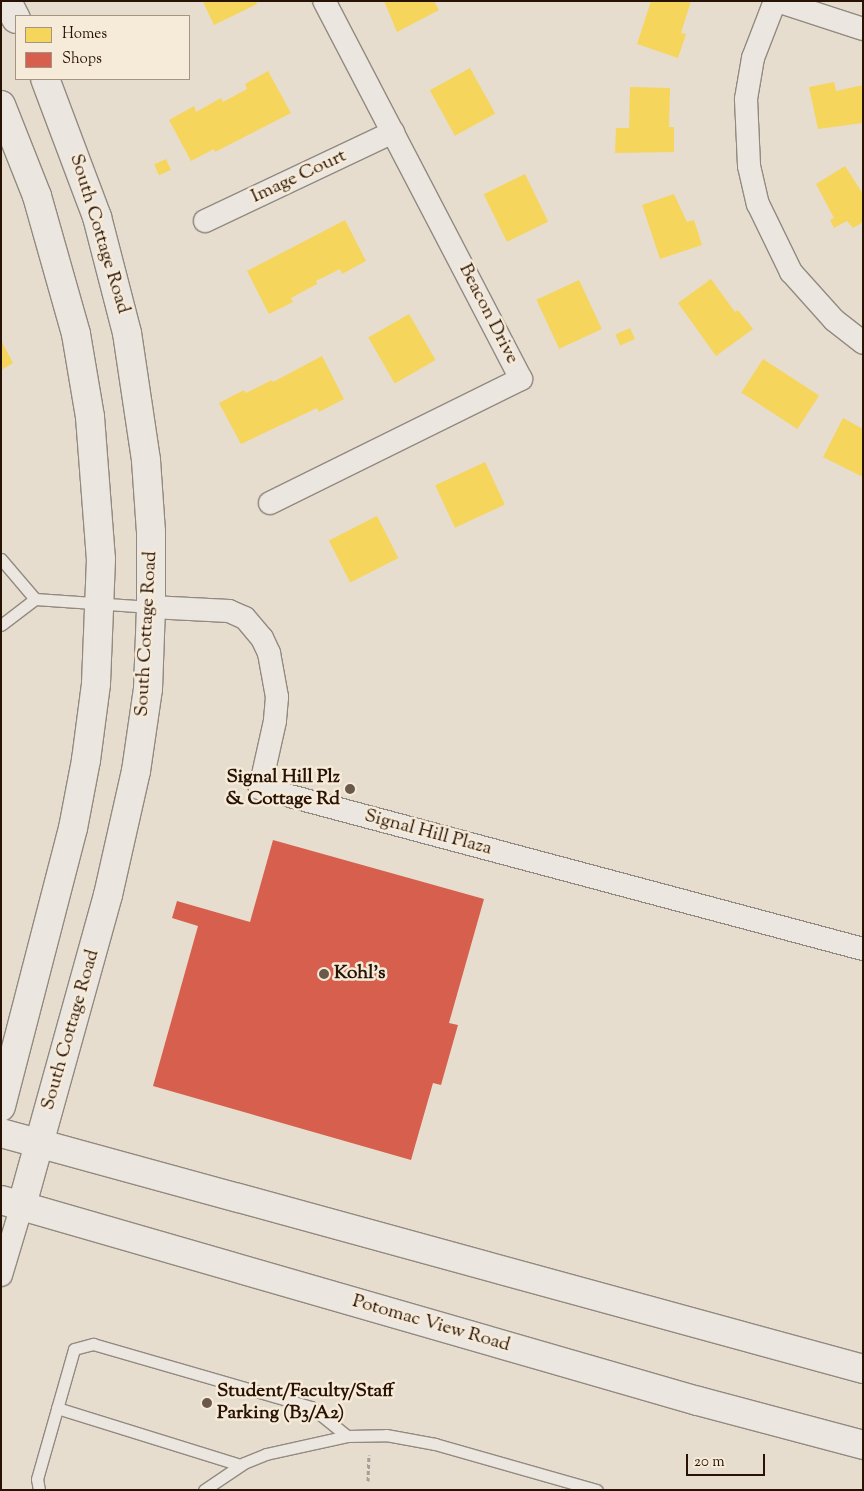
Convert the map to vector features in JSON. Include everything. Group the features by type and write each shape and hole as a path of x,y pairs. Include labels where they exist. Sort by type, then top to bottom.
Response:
{"street":[{"path":"7,1 15,17"},
{"name":"Beacon Drive","path":"270,503 521,378 324,1"},
{"path":"863,29 776,1 753,58 746,99 749,166 758,204 791,272 834,320 863,344"},
{"name":"South Cottage Road","path":"1,1275 12,1202 40,1143 108,895 136,771 148,689 151,532 146,460 127,333 97,217 45,80"},
{"path":"1,105 37,196 76,334 90,418 98,498 100,603 91,726 73,828 1,1107"},
{"name":"Image Court","path":"205,221 393,132"},
{"name":"Signal Hill Plaza","path":"151,606 229,611 254,625 262,638 269,653 277,697 275,721 260,788 863,949"},
{"path":"1,1133 863,1369"},
{"name":"Potomac View Road","path":"12,1202 698,1401 863,1445"}],"lane":[{"path":"1,559 34,599"},
{"path":"1,625 34,599 151,606"},
{"path":"39,1490 37,1479 74,1349 93,1344 311,1406 346,1436"},
{"path":"57,1408 240,1465"},
{"path":"204,1490 240,1465 266,1454 346,1436 386,1435 435,1444 597,1490"}],"path":[{"path":"368,1482 369,1449"}],"building: Homes":[{"path":"199,1 256,1 257,4 214,25 203,2"},
{"path":"384,1 434,1 439,10 397,32"},
{"path":"651,1 691,1 681,33 686,34 678,58 637,44"},
{"path":"470,68 495,113 455,136 430,90"},
{"path":"268,71 291,113 215,152 214,149 191,161 169,120 194,106 196,112 221,98 223,102 247,89 245,84"},
{"path":"834,82 836,91 863,85 863,123 818,129 809,87"},
{"path":"630,87 670,88 669,127 674,127 674,152 615,153 616,128 629,128"},
{"path":"166,159 171,170 159,175 154,164"},
{"path":"845,166 863,194 863,222 853,228 847,221 834,228 830,220 834,218 816,184"},
{"path":"525,174 548,222 507,242 484,194"},
{"path":"674,194 687,222 694,220 702,245 660,259 642,205"},
{"path":"345,220 366,261 342,274 340,269 316,281 317,284 291,298 293,302 269,314 247,271"},
{"path":"711,279 735,312 738,310 753,329 716,356 678,303"},
{"path":"579,280 602,329 559,349 536,300"},
{"path":"409,314 436,360 395,383 368,338"},
{"path":"630,328 635,339 620,345 615,335"},
{"path":"1,340 13,363 1,370"},
{"path":"322,356 344,399 319,412 317,408 241,444 219,403 244,390 246,393 272,380 273,382"},
{"path":"763,359 819,395 797,429 741,393"},
{"path":"843,418 863,429 863,477 823,457"},
{"path":"485,462 505,505 455,528 435,485"},
{"path":"377,516 398,558 350,582 329,541"}],"building: Shops":[{"name":"Kohl's","path":"273,840 484,899 449,1023 458,1025 441,1085 433,1083 411,1160 153,1086 198,926 172,918 177,901 250,922"}],"place":[{"name":"Signal Hill Plz & Cottage Rd","path":"350,789"},
{"name":"Kohl's","path":"324,974"},
{"name":"Student/Faculty/Staff Parking (B3/A2)","path":"207,1403"}]}
